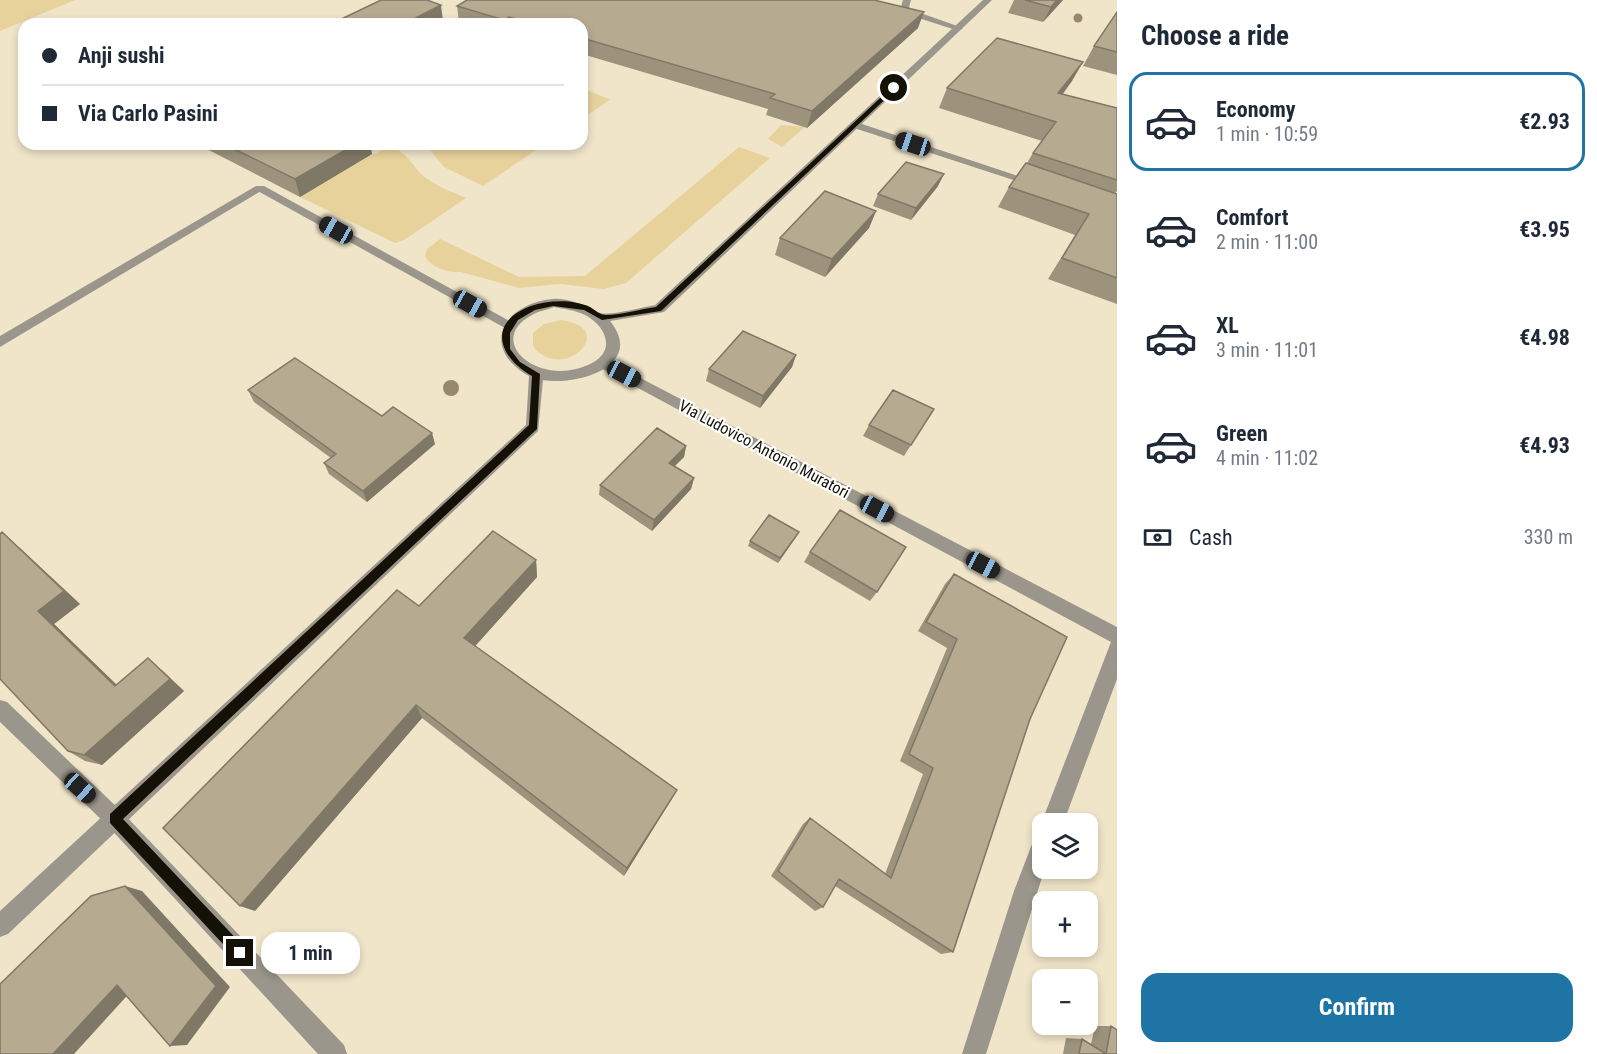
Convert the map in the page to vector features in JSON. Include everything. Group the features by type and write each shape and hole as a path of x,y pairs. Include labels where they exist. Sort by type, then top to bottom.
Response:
{"street":[{"path":"907,0 905,9 911,14 958,27"},
{"path":"602,318 659,309 985,3"},
{"path":"855,125 1049,189"},
{"path":"0,342 260,188 510,325"},
{"path":"553,303 585,308 602,318 608,325 614,340 609,356 602,363 572,377 536,374 525,370 510,357 505,341 510,325 523,313 553,303"},
{"name":"Via Ludovico Antonio Muratori","path":"602,363 1117,636"},
{"path":"0,926 533,426 536,374"},
{"path":"1056,813 1106,684 1117,648"},
{"path":"0,709 114,818 335,1054"},
{"path":"974,1054 1032,873"}],"shaded area":[{"path":"0,0 75,0 31,18 18,18 18,24 0,31"},
{"path":"588,90 611,99 588,115"},
{"path":"781,125 805,127 782,147 768,139"},
{"path":"739,147 770,158 626,283 604,289 560,284 519,288 461,272 441,269 431,264 425,256 427,249 440,239 519,277 585,276"},
{"path":"383,150 398,150 406,156 421,174 441,187 466,198 404,240 395,243 300,197"},
{"path":"430,150 536,150 483,186 444,167"},
{"path":"561,320 578,325 586,333 586,342 580,351 558,360 545,356 533,346 533,333 544,324"}],"building":[{"path":"381,0 427,0 441,5 416,18 344,18"},
{"path":"467,0 874,0 924,12 812,111 770,98 775,94 588,40 588,18 497,18 457,6"},
{"path":"1025,0 1057,0 1051,7"},
{"path":"1117,12 1117,52 1094,46"},
{"path":"997,38 1083,62 1058,93 1117,108 1117,180 1033,153 1056,122 947,88"},
{"path":"236,150 346,150 295,179"},
{"path":"906,162 944,174 916,208 878,194"},
{"path":"1026,163 1117,194 1117,278 1062,258 1089,214 1009,187"},
{"path":"825,191 876,211 832,259 780,238"},
{"path":"743,331 796,355 763,396 709,369"},
{"path":"295,358 382,416 393,407 432,433 363,491 324,463 336,454 248,390"},
{"path":"893,390 934,409 911,445 869,425"},
{"path":"657,428 686,446 669,463 694,478 654,520 600,485"},
{"path":"840,510 906,547 877,592 810,552"},
{"path":"769,515 799,532 780,558 750,541"},
{"path":"493,531 536,560 464,638 677,790 627,868 416,705 240,906 163,828 397,590 419,606"},
{"path":"2,532 64,591 38,611 115,686 148,658 170,679 84,755 68,751 0,679 0,534"},
{"path":"954,574 1067,637 1030,719 953,952 839,879 823,907 778,871 810,818 891,878 933,768 909,754 957,639 926,622"},
{"path":"125,886 216,986 170,1046 117,985 53,1054 0,1054 0,984 91,896"},
{"path":"1111,1026 1117,1030 1117,1054 1106,1054"},
{"path":"1082,1039 1106,1054 1079,1054"}],"route":[{"path":"240,953 114,818 533,426 536,374 517,364 506,349 506,333 515,319 532,308 553,303 585,308 602,318 659,309 894,88"}]}
